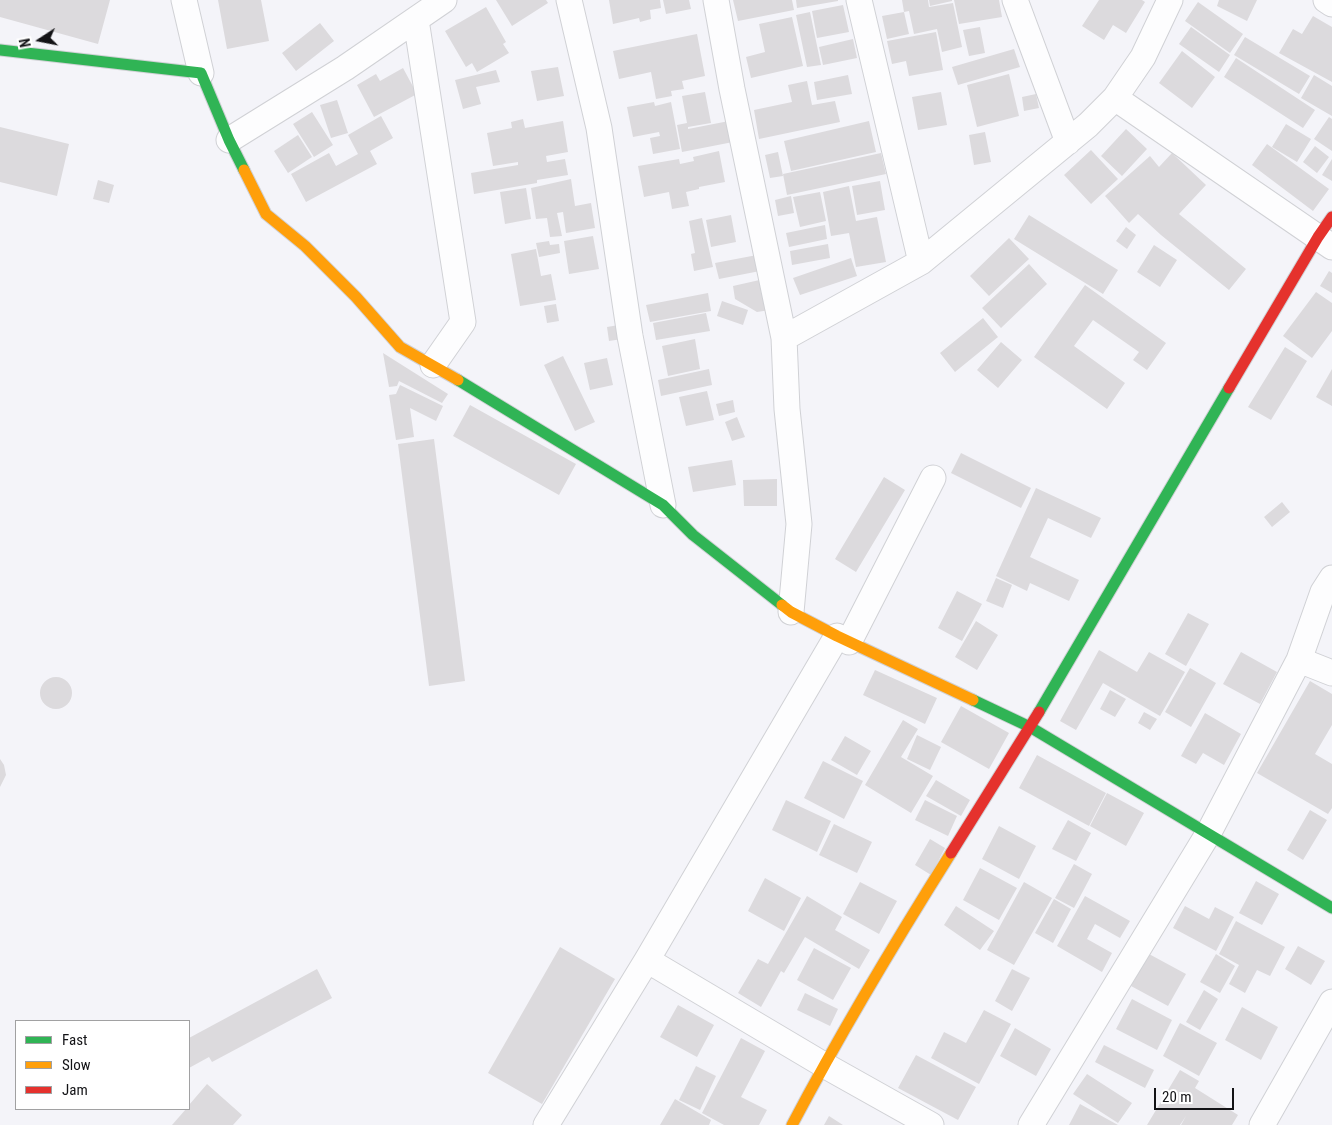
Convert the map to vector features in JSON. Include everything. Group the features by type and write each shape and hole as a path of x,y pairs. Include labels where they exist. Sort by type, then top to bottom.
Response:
{"street":[{"path":"184,0 201,73 229,140 266,214 305,246 356,297 400,348 433,365 663,505 693,535 791,612 843,640 1030,727 1332,908"},
{"path":"229,140 345,68 444,0"},
{"path":"568,0 599,128 630,336 663,505"},
{"path":"716,0 732,89 784,338 787,410 799,524 791,612"},
{"path":"859,0 921,262"},
{"path":"1015,0 1068,142"},
{"path":"784,338 921,262 1088,125 1114,98 1143,57 1170,0"},
{"path":"1326,0 1332,4"},
{"path":"416,20 463,322 433,365"},
{"path":"0,50 201,73"},
{"path":"1114,98 1325,242"},
{"path":"792,1125 824,1065 892,948 1030,727 1325,242 1332,217"},
{"path":"546,1125 843,640 933,478"},
{"path":"1031,1125 1208,834 1299,660 1323,592 1332,578"},
{"path":"1299,660 1332,673"},
{"path":"647,960 824,1065 931,1125"},
{"path":"1262,1125 1332,1002"}],"building":[{"path":"0,0 110,0 98,44 0,17"},
{"path":"218,0 261,0 269,41 227,49"},
{"path":"496,0 546,0 548,3 512,26"},
{"path":"609,0 660,0 661,8 650,10 651,19 640,22 639,18 613,24"},
{"path":"663,0 689,0 691,9 666,14"},
{"path":"733,0 792,0 794,10 738,21"},
{"path":"796,0 838,0 838,1 797,8"},
{"path":"902,0 928,0 929,7 953,3 962,47 942,52 937,29 914,34 909,11 904,12"},
{"path":"929,0 952,0 952,1 930,6"},
{"path":"954,0 999,0 1002,17 959,24"},
{"path":"1099,0 1142,0 1145,2 1126,33 1113,25 1104,40 1082,26"},
{"path":"1219,0 1257,0 1247,21 1217,6"},
{"path":"1198,2 1243,34 1230,53 1185,21"},
{"path":"843,5 849,32 817,38 812,11"},
{"path":"486,7 506,42 503,44 509,53 477,72 472,63 466,67 445,31"},
{"path":"810,12 821,65 807,67 796,15"},
{"path":"904,12 909,34 887,39 882,16"},
{"path":"1313,16 1332,27 1332,82 1279,53 1293,29 1302,34"},
{"path":"792,17 803,66 751,78 746,57 765,52 759,24"},
{"path":"320,23 334,41 296,71 282,53"},
{"path":"980,27 985,53 969,56 963,30"},
{"path":"1191,27 1230,55 1219,72 1179,44"},
{"path":"936,32 943,70 909,76 906,61 892,64 887,41"},
{"path":"697,34 705,76 682,81 684,89 671,91 672,96 656,99 651,72 619,79 613,51"},
{"path":"1245,37 1310,76 1299,94 1234,55"},
{"path":"853,39 857,58 823,65 819,47"},
{"path":"1014,49 1020,67 958,85 952,67"},
{"path":"1182,51 1215,77 1192,108 1159,83"},
{"path":"1236,58 1315,110 1303,128 1224,77"},
{"path":"558,67 564,96 537,101 531,71"},
{"path":"403,68 417,94 374,117 357,85 376,74 380,81"},
{"path":"496,70 500,82 476,87 481,104 463,109 455,80"},
{"path":"1009,74 1019,116 977,127 967,85"},
{"path":"848,75 852,94 817,100 814,82"},
{"path":"1314,75 1332,86 1332,116 1301,98"},
{"path":"807,81 812,105 835,101 840,122 759,139 754,110 792,102 788,85"},
{"path":"705,92 711,123 688,127 688,129 729,121 733,142 682,152 677,125 687,123 682,96"},
{"path":"941,92 947,125 918,130 912,97"},
{"path":"1036,94 1039,108 1024,111 1022,97"},
{"path":"337,100 348,133 331,138 320,105"},
{"path":"654,102 655,106 671,102 680,149 653,154 650,138 660,136 659,132 633,137 627,107"},
{"path":"312,112 333,145 314,157 293,124"},
{"path":"381,116 393,138 370,151 377,164 306,202 291,174 329,153 336,166 358,154 348,135"},
{"path":"1329,117 1332,119 1332,151 1314,139"},
{"path":"523,119 525,128 563,121 568,152 546,156 547,162 565,159 568,175 537,180 537,183 474,194 471,173 518,165 518,162 493,166 487,133 512,128 511,122"},
{"path":"869,121 876,152 791,171 784,141"},
{"path":"1286,124 1311,139 1297,162 1272,147"},
{"path":"0,127 69,144 57,196 0,182"},
{"path":"1126,129 1147,149 1122,176 1101,156"},
{"path":"985,132 991,162 974,165 969,135"},
{"path":"298,135 312,157 288,173 274,151"},
{"path":"1267,144 1329,189 1313,211 1252,165"},
{"path":"1315,146 1329,157 1317,173 1303,162"},
{"path":"1091,150 1118,179 1091,204 1064,175"},
{"path":"719,151 725,182 699,187 699,189 686,192 689,206 672,209 669,192 644,197 638,166 679,159 680,164 694,161 693,157"},
{"path":"778,152 783,176 770,178 765,155"},
{"path":"881,153 886,174 787,195 783,174"},
{"path":"1172,153 1206,185 1179,214 1246,269 1229,290 1138,214 1129,223 1105,196 1150,156 1159,167"},
{"path":"1332,159 1332,181 1322,175"},
{"path":"571,179 575,206 591,203 595,228 566,233 563,212 557,213 562,236 550,237 547,218 536,219 531,188"},
{"path":"98,180 114,185 109,203 93,199"},
{"path":"880,181 885,210 857,215 852,186"},
{"path":"849,186 856,221 877,217 886,262 856,267 849,233 831,236 823,192"},
{"path":"526,188 531,219 505,224 500,192"},
{"path":"820,192 826,221 800,227 793,197"},
{"path":"791,196 794,213 778,216 775,200"},
{"path":"731,215 736,242 711,247 706,220"},
{"path":"1029,215 1118,270 1103,294 1014,239"},
{"path":"702,218 713,267 694,271 691,254 695,253 689,221"},
{"path":"825,225 827,239 789,247 786,233"},
{"path":"1126,227 1136,235 1127,249 1116,241"},
{"path":"593,236 599,269 569,274 564,241"},
{"path":"1009,238 1029,259 989,296 970,276"},
{"path":"549,241 550,245 559,244 560,253 539,257 536,243"},
{"path":"828,244 830,258 792,265 790,251"},
{"path":"1154,245 1177,260 1160,287 1137,272"},
{"path":"536,249 541,276 551,274 556,300 520,306 511,254"},
{"path":"757,255 760,271 719,279 715,263"},
{"path":"851,258 857,276 800,295 793,278"},
{"path":"1029,264 1047,284 1001,328 982,308"},
{"path":"1329,271 1332,273 1332,293 1320,286"},
{"path":"764,279 770,310 757,312 735,299 733,286"},
{"path":"1085,285 1166,343 1147,370 1133,360 1139,352 1093,320 1074,346 1125,383 1107,409 1034,357"},
{"path":"1316,292 1332,303 1332,331 1312,358 1283,336"},
{"path":"708,293 711,311 650,322 646,305"},
{"path":"722,301 748,310 743,325 717,316"},
{"path":"556,304 559,321 547,323 544,306"},
{"path":"706,313 710,331 656,340 653,323"},
{"path":"983,318 998,337 955,372 940,353"},
{"path":"619,325 622,339 609,341 607,327"},
{"path":"695,339 700,369 668,376 662,346"},
{"path":"1001,342 1022,360 998,388 977,370"},
{"path":"1285,347 1307,361 1271,420 1248,407"},
{"path":"383,353 448,394 442,403 399,381 397,386 389,387"},
{"path":"563,356 595,422 575,431 544,365"},
{"path":"607,358 613,385 590,390 584,363"},
{"path":"709,369 712,385 661,396 658,380"},
{"path":"1332,369 1332,406 1316,397"},
{"path":"400,385 443,406 436,421 410,408 414,437 396,440 389,395 396,394"},
{"path":"707,391 714,420 686,426 679,397"},
{"path":"733,400 735,412 719,416 716,404"},
{"path":"470,405 576,464 559,495 453,436"},
{"path":"737,417 745,437 732,441 725,422"},
{"path":"434,439 465,681 429,686 398,444"},
{"path":"961,453 1031,488 1021,508 951,473"},
{"path":"732,460 736,485 693,492 688,467"},
{"path":"884,477 905,490 856,572 835,559"},
{"path":"777,479 777,506 744,506 743,480"},
{"path":"1036,488 1101,518 1091,538 1048,518 1030,557 1079,580 1069,601 1030,583 1027,591 996,576"},
{"path":"1282,502 1290,512 1272,527 1264,517"},
{"path":"996,578 1012,585 1003,608 986,601"},
{"path":"957,591 982,604 962,641 938,628"},
{"path":"1188,613 1209,624 1186,666 1165,654"},
{"path":"976,621 998,635 977,670 955,657"},
{"path":"1099,650 1137,672 1149,652 1185,672 1160,716 1103,683 1076,730 1060,721"},
{"path":"1241,652 1277,672 1260,704 1223,684"},
{"path":"1190,668 1216,683 1191,727 1165,712"},
{"path":"875,670 937,698 925,724 863,695"},
{"path":"56,677 62,678 67,682 71,687 71,699 67,704 62,708 56,709 50,708 45,704 41,699 40,693 41,687 45,682 50,678"},
{"path":"1310,681 1332,694 1332,725 1315,754 1332,764 1332,808 1328,814 1257,773"},
{"path":"1110,690 1126,699 1115,717 1100,709"},
{"path":"961,706 1009,733 989,769 941,742"},
{"path":"1144,712 1157,719 1150,730 1138,723"},
{"path":"1205,713 1241,734 1224,765 1203,753 1196,764 1181,756"},
{"path":"903,720 918,729 901,757 933,776 911,813 865,785"},
{"path":"917,735 941,747 930,770 907,759"},
{"path":"845,736 871,751 857,775 831,760"},
{"path":"1037,755 1106,793 1089,826 1019,788"},
{"path":"0,759 4,765 6,775 0,787"},
{"path":"823,761 863,781 844,819 804,798"},
{"path":"936,780 970,800 961,816 926,796"},
{"path":"1107,793 1144,813 1126,846 1090,826"},
{"path":"786,800 831,821 817,852 772,830"},
{"path":"925,800 957,816 948,836 915,820"},
{"path":"1310,810 1327,820 1303,860 1287,850"},
{"path":"1068,820 1091,833 1076,861 1052,849"},
{"path":"834,824 872,842 857,873 819,855"},
{"path":"999,826 1036,846 1019,879 982,859"},
{"path":"930,839 945,848 931,875 915,865"},
{"path":"1074,864 1092,874 1074,908 1055,898"},
{"path":"980,868 1017,888 999,920 963,900"},
{"path":"765,878 801,898 784,931 748,911"},
{"path":"1256,881 1279,894 1262,925 1239,913"},
{"path":"860,882 897,901 879,934 843,914"},
{"path":"1024,882 1052,898 1014,965 987,950"},
{"path":"807,896 842,917 835,930 870,950 859,969 805,937 784,973 781,971 761,1007 738,993 758,959 768,964"},
{"path":"1085,896 1130,921 1120,938 1095,924 1087,939 1112,953 1102,972 1057,946"},
{"path":"1054,899 1071,909 1053,943 1035,933"},
{"path":"956,906 994,931 980,950 944,925"},
{"path":"1185,906 1209,919 1215,907 1234,917 1216,951 1173,928"},
{"path":"1236,921 1285,947 1270,976 1257,970 1245,993 1229,984 1239,965 1219,954"},
{"path":"1298,946 1325,961 1311,985 1285,969"},
{"path":"560,947 615,979 542,1104 488,1073"},
{"path":"814,948 851,968 833,1000 797,980"},
{"path":"1149,954 1186,974 1168,1006 1131,986"},
{"path":"1216,954 1235,966 1220,993 1200,982"},
{"path":"317,969 332,998 212,1062 209,1057 190,1067 190,1037"},
{"path":"1012,969 1030,978 1012,1011 995,1001"},
{"path":"1204,990 1218,999 1200,1030 1186,1022"},
{"path":"805,993 838,1009 830,1026 797,1010"},
{"path":"1132,999 1172,1020 1157,1050 1116,1029"},
{"path":"678,1005 714,1025 697,1057 660,1037"},
{"path":"1242,1007 1278,1027 1261,1060 1225,1040"},
{"path":"984,1010 1011,1024 979,1084 931,1058 944,1032 966,1043"},
{"path":"1180,1023 1217,1043 1199,1076 1163,1056"},
{"path":"1015,1028 1051,1049 1036,1076 1000,1056"},
{"path":"741,1038 765,1051 741,1097 767,1110 759,1125 724,1125 702,1113"},
{"path":"1104,1045 1154,1070 1145,1088 1095,1062"},
{"path":"916,1055 976,1087 958,1120 898,1088"},
{"path":"696,1066 716,1076 700,1110 679,1100"},
{"path":"1180,1070 1199,1081 1195,1088 1238,1115 1232,1125 1181,1125 1186,1116 1180,1125 1147,1125"},
{"path":"1087,1074 1132,1103 1118,1123 1073,1094"},
{"path":"207,1084 242,1115 233,1125 172,1125 185,1110 190,1110 190,1104"},
{"path":"675,1099 711,1120 709,1125 660,1125"},
{"path":"1080,1104 1118,1125 1069,1125"},
{"path":"829,1116 843,1125 824,1125"}],"traffic: fast":[{"path":"0,50 201,73 229,140 244,170"},
{"path":"458,380 663,505 693,535 782,605"},
{"path":"1039,712 1229,388"},
{"path":"973,700 1030,727 1332,908"}],"traffic: slow":[{"path":"244,170 266,214 305,246 356,297 400,347 458,380"},
{"path":"782,605 791,612 837,636 973,700"},
{"path":"792,1125 869,988 951,853"}],"traffic: jam":[{"path":"1229,388 1318,237 1332,217"},
{"path":"951,853 1039,712"}]}
